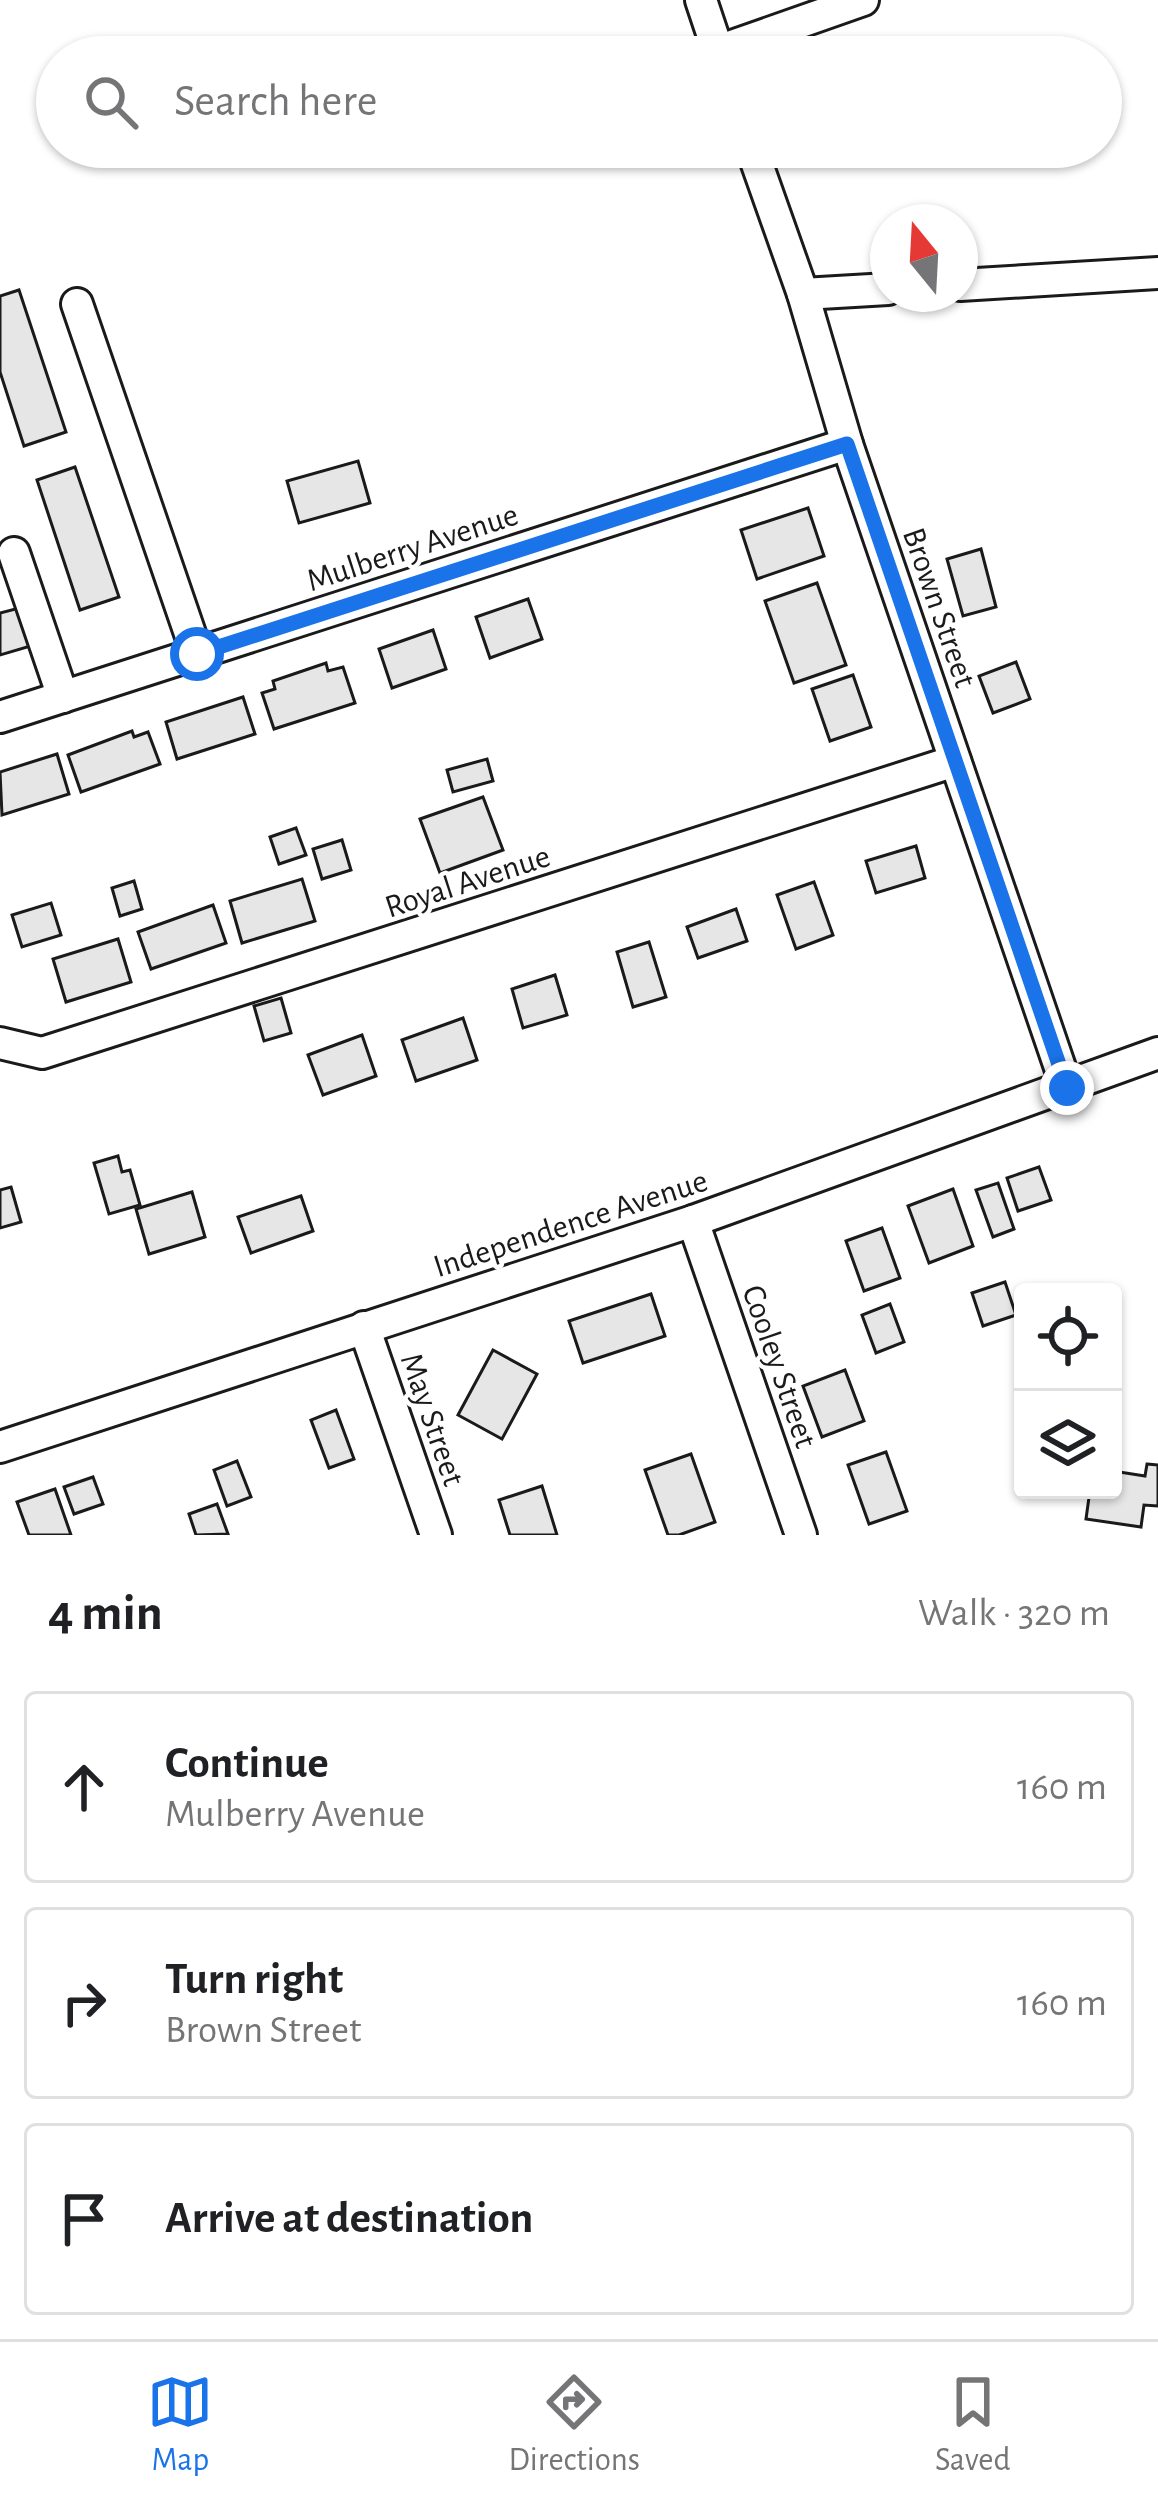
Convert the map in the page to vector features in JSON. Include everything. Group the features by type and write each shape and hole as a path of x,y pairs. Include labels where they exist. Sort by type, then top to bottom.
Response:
{"street":[{"path":"701,0 713,36"},
{"path":"767,36 863,0"},
{"name":"Brown Street","path":"759,168 847,444 1067,1088"},
{"path":"978,284 1158,273"},
{"path":"803,294 870,290"},
{"path":"77,304 197,654"},
{"name":"Mulberry Avenue","path":"0,717 847,444"},
{"path":"14,553 63,697"},
{"name":"Royal Avenue","path":"0,1042 42,1053 955,761"},
{"name":"Independence Avenue","path":"0,1447 693,1221 1158,1053"},
{"name":"Cooley Street","path":"693,1221 801,1535"},
{"name":"May Street","path":"364,1327 436,1535"}],"building":[{"path":"19,290 66,432 24,446 0,372 0,296"},
{"path":"358,461 370,503 299,523 287,481"},
{"path":"75,467 119,597 80,610 37,480"},
{"path":"808,508 824,556 757,579 741,530"},
{"path":"981,549 996,607 963,616 947,559"},
{"path":"817,583 846,665 794,683 765,601"},
{"path":"528,599 542,639 490,658 476,617"},
{"path":"23,607 34,645 0,655 0,613"},
{"path":"433,630 446,669 392,688 379,649"},
{"path":"1016,662 1030,699 993,713 979,676"},
{"path":"326,663 328,671 343,667 355,703 274,729 262,693 275,689 273,681"},
{"path":"853,675 871,727 830,741 812,689"},
{"path":"243,697 255,734 177,759 166,722"},
{"path":"132,731 134,737 148,732 160,764 81,792 68,755"},
{"path":"57,754 69,794 2,815 0,772"},
{"path":"487,759 493,781 453,792 447,770"},
{"path":"483,797 503,850 440,873 420,819"},
{"path":"296,828 306,855 279,864 270,837"},
{"path":"342,840 351,870 322,879 313,849"},
{"path":"916,846 925,878 876,893 866,861"},
{"path":"302,879 315,921 242,943 230,901"},
{"path":"134,881 142,909 120,916 112,888"},
{"path":"814,882 833,935 796,949 777,895"},
{"path":"51,903 61,935 22,947 12,915"},
{"path":"213,905 226,943 151,969 138,932"},
{"path":"736,909 747,941 698,958 687,927"},
{"path":"118,939 131,982 66,1002 53,959"},
{"path":"649,942 666,997 633,1007 617,952"},
{"path":"555,975 567,1015 523,1028 512,989"},
{"path":"281,998 291,1033 264,1041 254,1006"},
{"path":"463,1018 477,1060 416,1081 402,1040"},
{"path":"362,1035 376,1076 323,1095 308,1055"},
{"path":"118,1156 122,1172 130,1170 140,1205 109,1214 94,1163"},
{"path":"1039,1167 1051,1200 1018,1211 1007,1178"},
{"path":"998,1183 1014,1229 993,1237 976,1190"},
{"path":"11,1187 21,1222 0,1228 0,1190"},
{"path":"953,1189 973,1246 929,1263 908,1206"},
{"path":"192,1192 205,1237 149,1254 136,1209"},
{"path":"301,1196 313,1231 251,1253 238,1217"},
{"path":"882,1228 900,1278 864,1291 846,1241"},
{"path":"1005,1282 1014,1316 983,1326 972,1293"},
{"path":"651,1294 665,1336 583,1363 569,1321"},
{"path":"890,1304 904,1342 876,1353 862,1315"},
{"path":"493,1350 537,1374 502,1439 458,1415"},
{"path":"845,1370 864,1421 822,1437 803,1386"},
{"path":"336,1410 354,1459 329,1468 311,1420"},
{"path":"886,1452 907,1511 869,1524 848,1465"},
{"path":"691,1454 715,1522 668,1535 645,1470"},
{"path":"237,1461 251,1497 227,1506 214,1470"},
{"path":"1147,1464 1158,1465 1158,1506 1144,1505 1141,1527 1086,1519 1089,1499 1122,1499 1122,1472 1145,1476"},
{"path":"93,1477 103,1504 74,1514 64,1487"},
{"path":"542,1486 557,1535 510,1535 499,1500"},
{"path":"55,1489 71,1535 29,1535 17,1502"},
{"path":"217,1504 228,1534 196,1535 189,1514"}],"route":[{"path":"197,654 847,444 1067,1088"}]}
